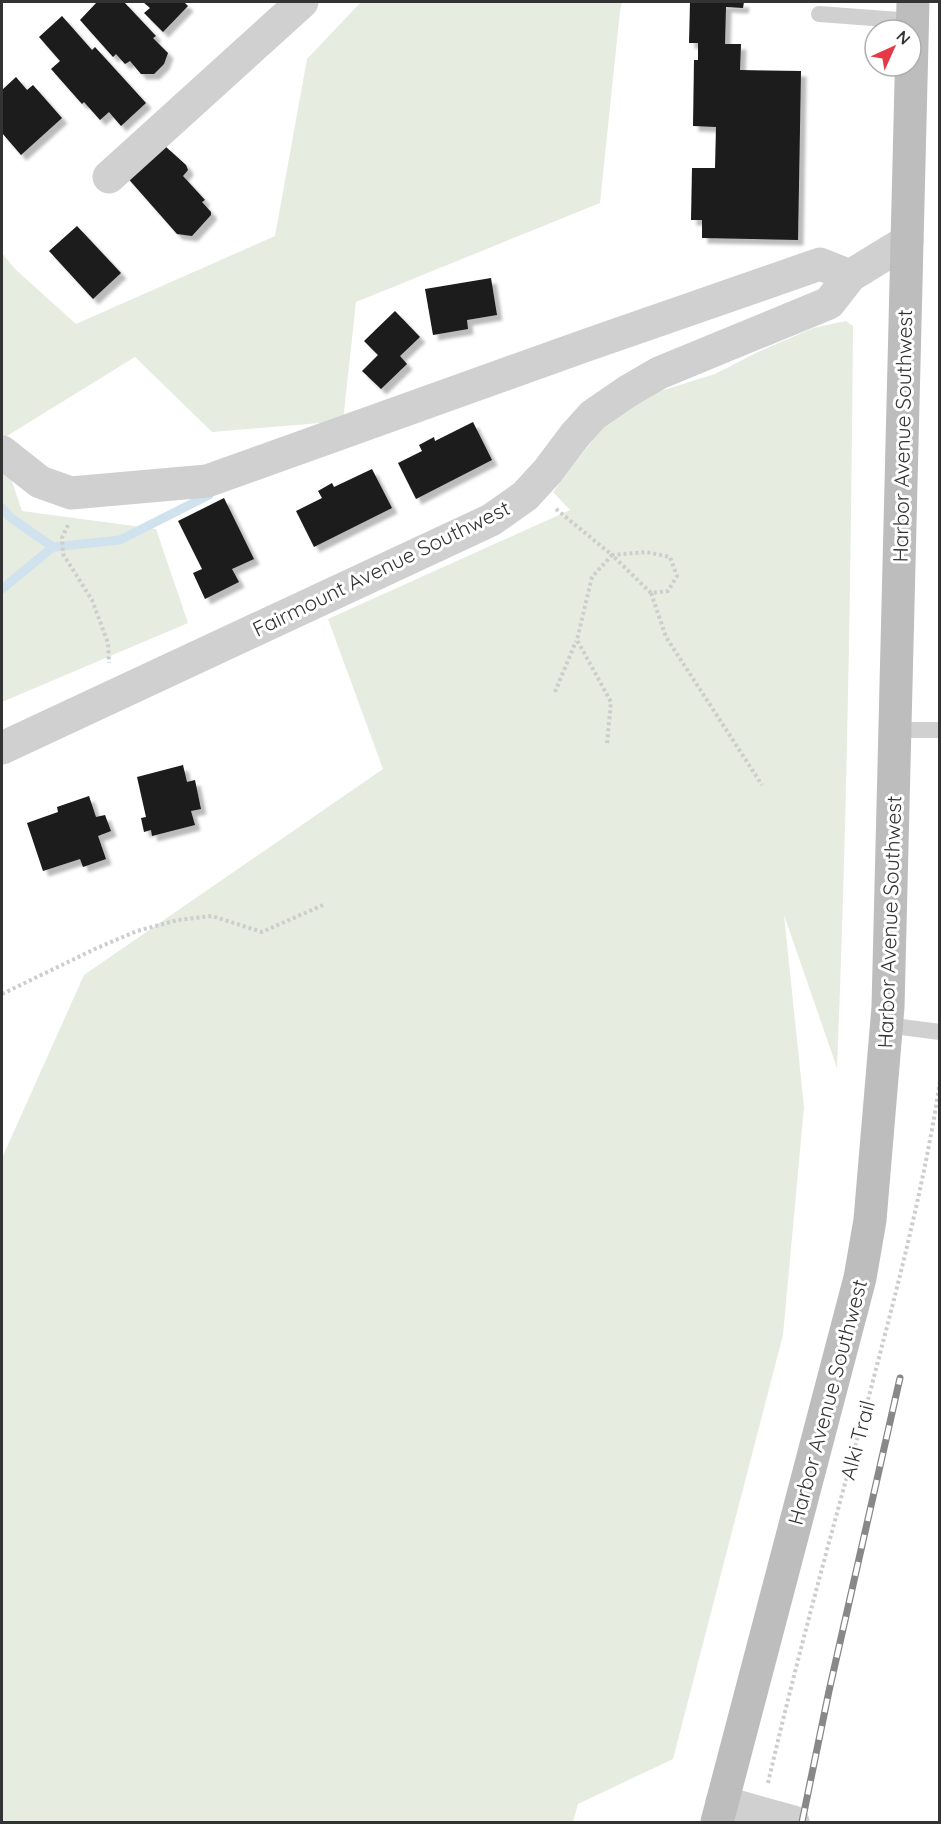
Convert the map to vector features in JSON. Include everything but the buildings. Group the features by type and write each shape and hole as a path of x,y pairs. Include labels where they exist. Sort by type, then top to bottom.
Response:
{"main road":[{"name":"Harbor Avenue Southwest","path":"720,1812 860,1278 870,1220 886,1025 913,11"}],"street":[{"path":"110,177 302,2"},
{"name":"Fairmount Avenue Southwest","path":"2,748 491,520 532,490 593,415 628,391 659,373 829,303 850,276 907,242"},
{"path":"2,452 40,482 71,494 207,481 820,264 850,276"},
{"path":"720,1812 793,1822"}],"lane":[{"path":"819,14 913,11"},
{"path":"895,730 939,730"},
{"path":"886,1025 939,1032"}],"path":[{"path":"532,490 612,555 651,593 666,638 762,785"},
{"path":"62,538 63,554 92,600 108,643 111,697"},
{"path":"555,692 577,640 592,577 612,555 646,552 670,557 677,576 668,591 651,593"},
{"path":"577,640 611,702 607,744"},
{"path":"2,994 137,931 178,920 212,916 262,932 322,905"},
{"name":"Alki Trail","path":"766,1792 786,1706 893,1306 933,1124 939,1081"}],"shaded area":[{"path":"361,2 622,2 600,203 356,302 343,421 212,432 135,357 2,439 2,253 15,269 76,324 275,236 307,59"},
{"path":"846,321 853,326 851,511 846,789 837,1068 784,915 804,1107 783,1335 673,1759 578,1804 573,1822 2,1822 2,1158 84,975 383,769 328,619 570,510 553,492 601,429 648,395 715,374 813,328"},
{"path":"2,452 22,511 156,529 188,623 2,702"}],"waterway":[{"path":"2,589 53,547 120,540 209,495"},
{"path":"2,508 11,518 53,547"}],"railway":[{"path":"802,1822 829,1691 900,1378"}]}
